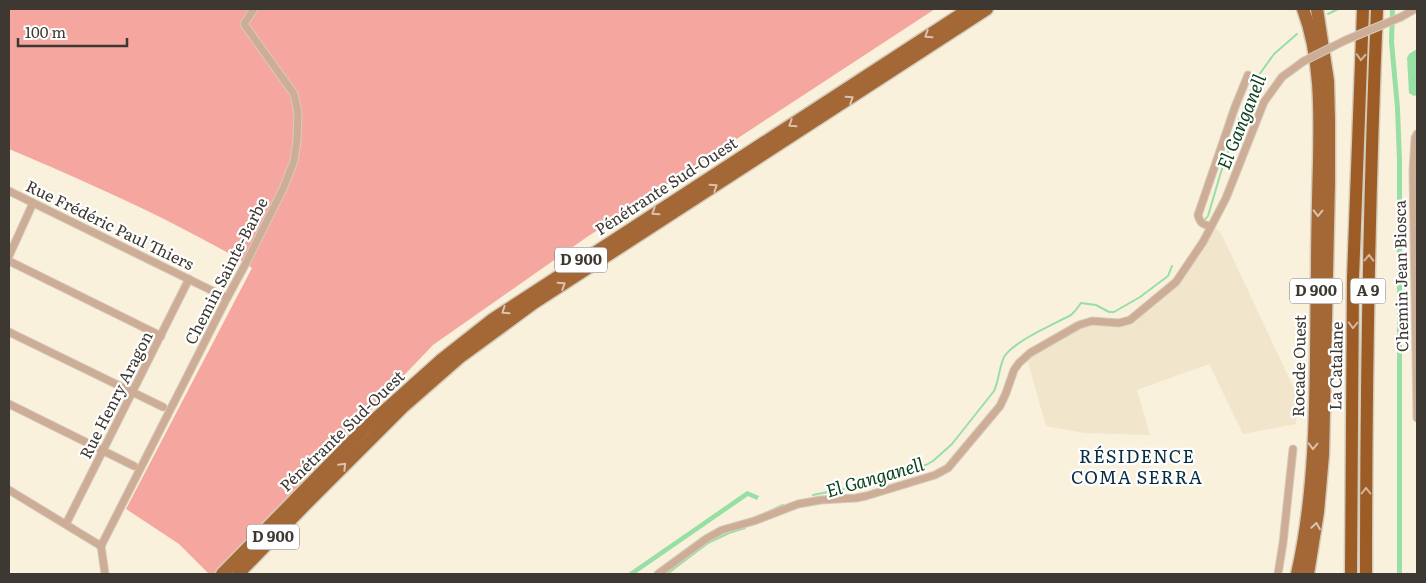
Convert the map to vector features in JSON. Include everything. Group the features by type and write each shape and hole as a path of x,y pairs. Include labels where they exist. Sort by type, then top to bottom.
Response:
{"highway":[{"name":"Pénétrante Sud-Ouest","path":"222,574 364,429 441,360 493,319 969,9"},
{"name":"Pénétrante Sud-Ouest","path":"238,574 403,407 459,358 534,303 987,9"},
{"name":"Rocade Ouest","path":"1297,574 1308,512 1313,454 1320,124 1318,81 1312,43 1303,9"},
{"name":"Rocade Ouest","path":"1308,574 1318,512 1323,455 1328,191 1328,81 1317,9"},
{"name":"La Catalane","path":"1351,574 1353,278 1363,9"},
{"name":"La Catalane","path":"1366,574 1371,142 1377,9"}],"street":[{"name":"Chemin Sainte-Barbe","path":"102,546 246,263 283,188 294,160 298,114 294,94 244,24 254,9"},
{"path":"658,574 706,539 722,530 754,521 798,504 866,496 935,475 948,468 1000,406 1014,370 1030,353 1079,325 1092,321 1119,323 1130,320 1176,282 1203,242 1226,198 1264,102 1282,77 1304,61 1415,9"},
{"path":"1211,226 1200,222 1198,215 1248,75"},
{"name":"Chemin Jean Biosca","path":"1417,134 1415,138 1413,170 1417,418"},
{"name":"Rue Frédéric Paul Thiers","path":"9,191 227,298"},
{"path":"9,256 34,203"},
{"path":"9,261 161,336"},
{"name":"Rue Henry Aragon","path":"66,524 189,279"},
{"path":"9,332 163,407"},
{"path":"9,404 134,466"},
{"path":"1278,574 1283,543 1292,449"},
{"path":"9,490 102,546 105,574"}],"shaded area":[{"path":"9,9 935,9 587,237 433,345 214,574 209,574 179,544 126,509 252,268 222,249 145,210 9,149"},
{"path":"1390,9 1395,9 1394,42 1400,108 1402,161 1402,574 1397,574 1397,161 1395,108 1389,42"},
{"path":"1417,49 1417,95 1414,96 1409,93 1407,58 1409,54"},
{"path":"1214,227 1221,233 1297,395 1296,424 1243,434 1209,364 1137,390 1150,435 1084,433 1046,426 1027,359 1080,328 1092,324 1119,326 1178,284"},
{"path":"747,491 759,496 757,500 748,496 635,574 627,574"}],"waterway":[{"name":"El Ganganell","path":"1328,14 1338,9"},
{"name":"El Ganganell","path":"1204,221 1208,216 1241,114 1256,79 1274,54 1297,34"},
{"name":"El Ganganell","path":"813,495 867,484 908,467 926,465 933,461 952,444 994,391 1004,357 1016,345 1071,315 1081,303 1096,305 1109,312 1114,312 1140,297 1168,276 1172,266"},
{"path":"759,516 783,505"},
{"path":"667,574 708,543 745,528"}],"district":[{"name":"RÉSIDENCE COMA SERRA","path":"1137,467"}]}
